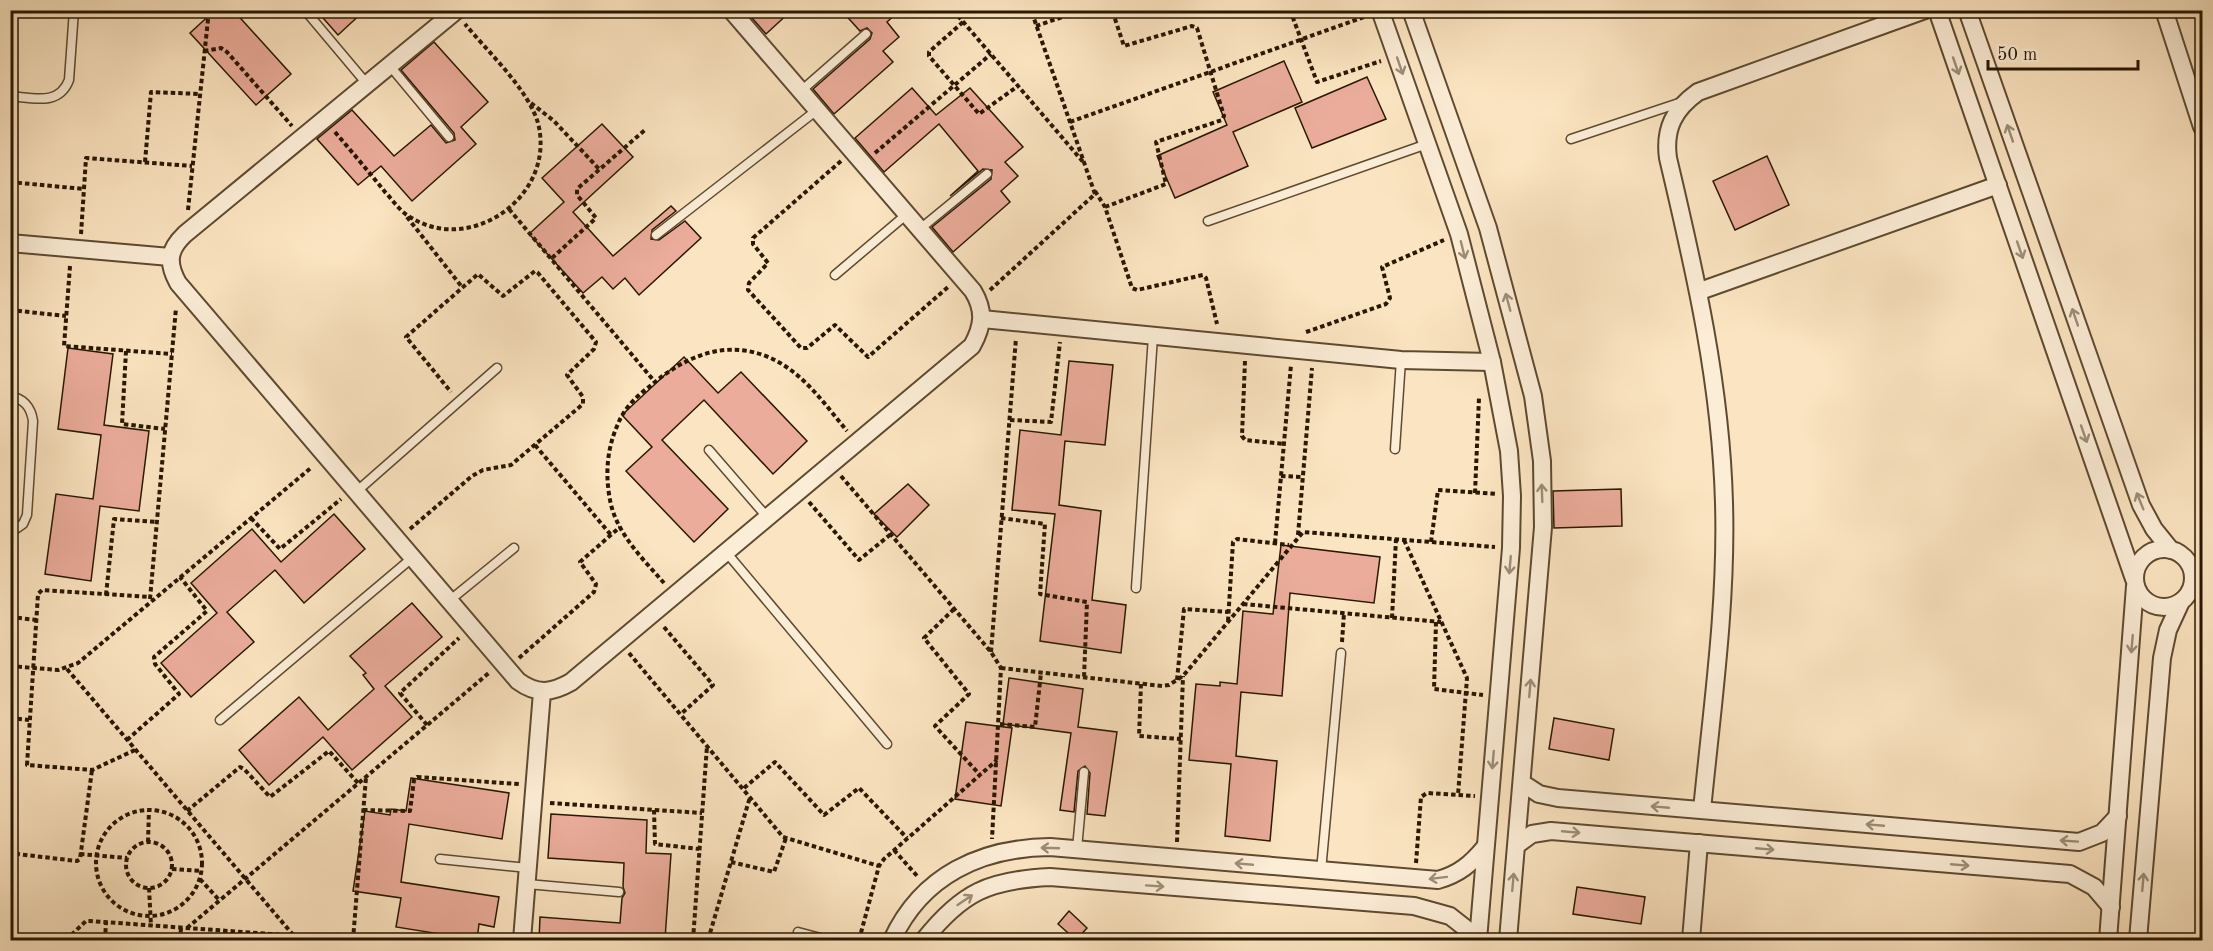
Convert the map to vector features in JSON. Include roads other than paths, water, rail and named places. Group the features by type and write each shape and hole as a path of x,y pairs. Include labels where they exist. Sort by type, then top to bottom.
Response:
{"street":[{"path":"456,11 185,234 175,244 170,257 170,270 178,283 504,665 529,689 542,692 558,690 571,682 972,346 980,333 982,319 978,300 920,229 731,10"},
{"path":"1702,810 1722,609 1724,503 1717,396 1700,291 1666,143 1669,127 1685,101 1698,92 1925,10"},
{"path":"1937,10 2140,596 2148,603 2169,608 2202,591"},
{"path":"1967,10 2141,505 2154,529 2173,550 2190,564 2193,574 2190,593 2182,602 2168,630 2162,658 2138,940"},
{"path":"2164,10 2202,127"},
{"path":"1380,11 1459,234 1486,362 1509,451 1512,496 1511,548 1478,939"},
{"path":"1416,14 1488,228 1533,396 1542,461 1543,527 1509,940"},
{"path":"1700,291 1998,186"},
{"path":"10,243 170,257"},
{"path":"982,319 1246,345 1294,342 1314,352 1401,360 1486,362"},
{"path":"2108,940 2136,568 2150,552 2173,550 2202,555"},
{"path":"522,940 542,692"},
{"path":"1522,783 1548,797 2079,842 2102,833 2118,816"},
{"path":"1517,845 1532,834 1551,831 2070,874 2094,887 2111,907"},
{"path":"1691,940 1699,843"},
{"path":"892,940 900,922 928,889 956,869 991,853 1020,847 1077,849 1437,880 1455,875 1470,865 1485,847"},
{"path":"1371,875 1371,902"},
{"path":"924,940 947,912 978,891 1012,879 1050,878 1371,902 1432,909 1466,926 1478,939"}],"lane":[{"path":"10,96 49,99 58,96 65,89 69,80 74,10"},
{"path":"309,15 367,84"},
{"path":"801,91 866,34"},
{"path":"390,66 448,137"},
{"path":"1571,139 1685,101"},
{"path":"656,235 817,110"},
{"path":"1208,221 1427,144"},
{"path":"920,229 987,174"},
{"path":"835,275 907,214"},
{"path":"1136,588 1153,336"},
{"path":"1395,449 1401,360"},
{"path":"355,490 496,368"},
{"path":"10,396 24,402 31,410 33,421 27,514 23,524 10,533"},
{"path":"709,450 767,517"},
{"path":"449,601 514,548"},
{"path":"726,552 886,744"},
{"path":"220,720 412,558"},
{"path":"1321,871 1341,652"},
{"path":"1077,849 1084,772"},
{"path":"440,859 619,892"},
{"path":"798,932 828,940"}]}
